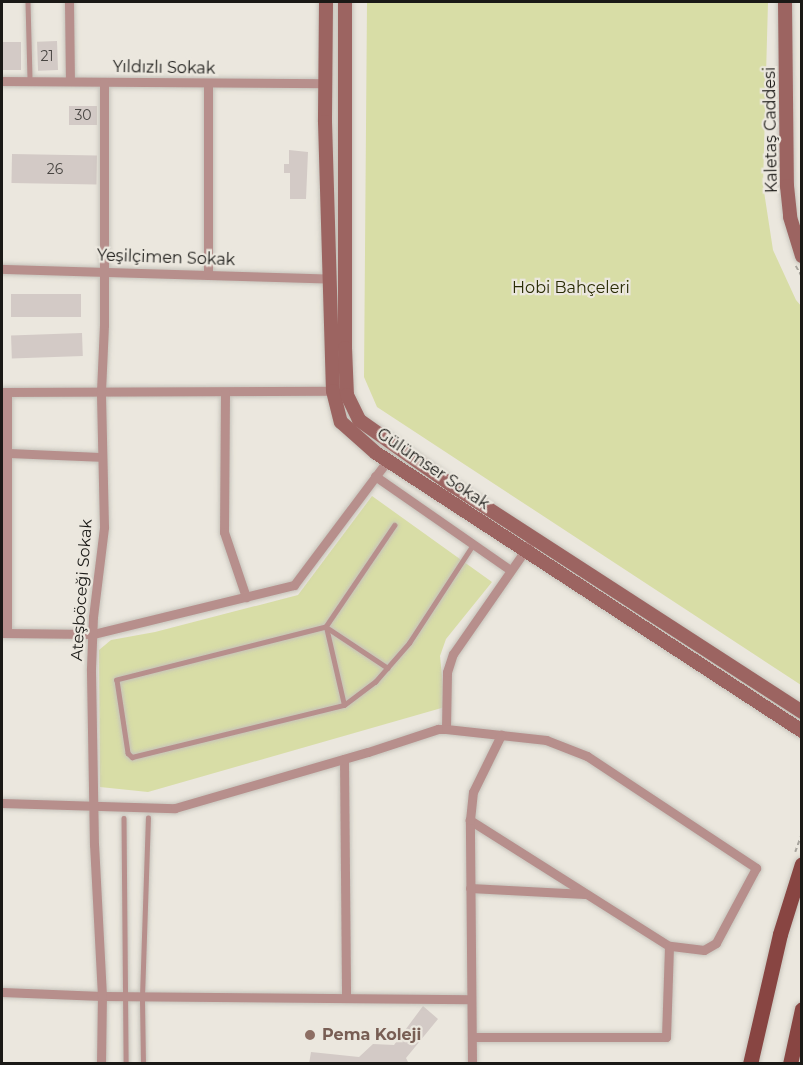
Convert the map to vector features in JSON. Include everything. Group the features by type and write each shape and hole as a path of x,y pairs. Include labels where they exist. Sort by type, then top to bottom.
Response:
{"main road":[{"path":"750,1064 780,934 801,864"},
{"path":"790,1064 801,1009"}],"street":[{"path":"69,2 70,81"},
{"name":"Gülümser Sokak","path":"326,2 325,83 333,391 341,422 387,461 801,731"},
{"path":"345,2 347,395 359,420 385,440 533,539 801,712"},
{"name":"Kaletaş Caddesi","path":"785,2 787,186 790,217 801,256"},
{"name":"Yıldızlı Sokak","path":"2,81 325,83"},
{"name":"Ateşböceği Sokak","path":"101,1064 102,996 93,803 93,634 104,527 100,391 104,325 102,270 104,82"},
{"path":"208,84 208,274"},
{"name":"Yeşilçimen Sokak","path":"2,269 102,270 330,279"},
{"path":"333,391 4,392 6,453 4,633 93,634 294,585 387,461"},
{"path":"225,392 224,532 246,597"},
{"path":"6,453 101,457"},
{"path":"375,476 510,570"},
{"path":"446,729 447,672 453,654 533,539"},
{"path":"2,802 93,803 175,808 438,729 446,729 546,740 587,756 756,868 716,943 704,950 669,946 470,820"},
{"path":"472,1064 470,820 473,792 501,735"},
{"path":"344,759 346,998"},
{"path":"470,888 587,894"},
{"path":"472,1037 666,1037 669,946"},
{"path":"2,993 125,997 471,999"}],"lane":[{"path":"28,2 30,81"},
{"path":"395,525 326,627 117,680 128,753 132,757 344,705 375,682 409,643 473,545"},
{"path":"326,627 387,668"},
{"path":"326,627 344,705"},
{"path":"124,818 126,1064"},
{"path":"143,1064 142,997 148,818"}],"green space":[{"name":"Hobi Bahçeleri","path":"367,2 768,2 763,185 773,250 796,300 802,307 801,685 377,407 364,377"},
{"path":"372,496 492,582 446,639 440,656 445,707 148,792 100,787 99,650 111,640 155,632 298,595"}],"building":[{"path":"57,41 58,70 38,71 37,42"},
{"path":"2,42 21,42 21,70 2,70"},
{"path":"69,106 97,106 97,125 69,125"},
{"path":"289,150 308,152 306,199 290,199 290,173 284,173 284,164 289,164"},
{"path":"12,154 97,155 96,184 11,183"},
{"path":"11,294 81,294 81,317 11,317"},
{"path":"82,333 83,356 12,358 11,335"},
{"path":"423,1006 438,1019 406,1058 409,1064 309,1064 311,1052 359,1057 373,1044 394,1045"}],"place":[{"name":"Pema Koleji","path":"310,1035"}]}
